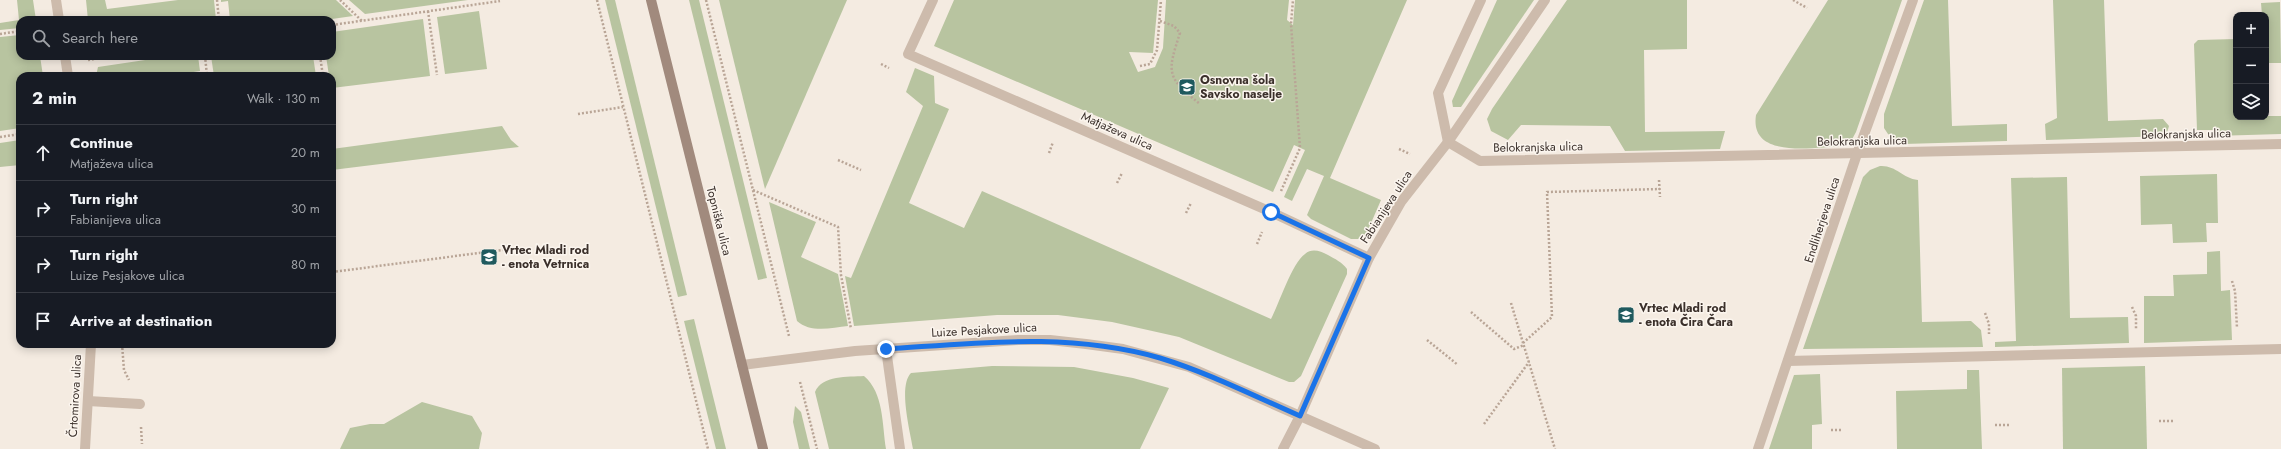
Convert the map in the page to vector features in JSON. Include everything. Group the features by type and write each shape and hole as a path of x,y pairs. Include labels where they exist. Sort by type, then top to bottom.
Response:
{"main road":[{"name":"Topniška ulica","path":"651,0 763,449"}],"street":[{"path":"56,0 58,16"},
{"name":"Matjaževa ulica","path":"933,0 908,54 1271,212 1369,258"},
{"path":"1448,142 1438,93 1481,0"},
{"name":"Fabianijeva ulica","path":"1283,449 1300,416 1369,258 1402,202 1448,142 1545,0"},
{"name":"Endliherjeva ulica","path":"1758,449 1857,154 1913,0"},
{"path":"66,60 67,72"},
{"name":"Belokranjska ulica","path":"1448,142 1480,161 2281,144"},
{"name":"Luize Pesjakove ulica","path":"742,365 794,357 855,351 1018,340 1050,340 1123,349 1189,367 1375,449"},
{"name":"Črtomirova ulica","path":"85,449 91,348"},
{"path":"886,349 900,449"},
{"path":"1788,361 2281,349"},
{"path":"88,401 140,404"}],"path":[{"path":"217,0 219,16"},
{"path":"340,0 363,21"},
{"path":"597,0 708,449"},
{"path":"706,0 788,332"},
{"path":"1140,66 1150,64 1158,50 1161,0"},
{"path":"1271,212 1300,148 1291,24 1293,0"},
{"path":"1793,0 1807,8"},
{"path":"336,24 500,1"},
{"path":"428,11 437,75"},
{"path":"1160,21 1174,26 1180,33 1170,62 1172,76 1177,84 1200,104"},
{"path":"0,34 16,32"},
{"path":"205,60 207,72"},
{"path":"321,60 322,72"},
{"path":"578,114 623,106"},
{"path":"0,137 16,135"},
{"path":"838,160 861,170"},
{"path":"1471,312 1514,349 1524,344 1552,317 1547,192 1660,189"},
{"path":"753,190 838,228 841,275 855,351"},
{"path":"336,271 510,249"},
{"path":"2232,281 2237,309 2237,350"},
{"path":"1511,303 1555,449"},
{"path":"1427,340 1458,364"},
{"path":"1484,424 1529,362"},
{"path":"802,390 817,449"},
{"path":"2159,421 2173,421"},
{"path":"1995,425 2009,425"},
{"path":"1831,430 1843,430"}],"green space":[{"path":"17,0 33,0 35,16 19,16"},
{"path":"86,0 105,0 107,9 178,0 214,0 216,16 88,16"},
{"path":"221,0 336,0 353,16 336,18 336,16 230,16 228,1 221,2"},
{"path":"349,0 468,0 365,14"},
{"path":"605,0 615,0 687,295 678,297"},
{"path":"689,0 699,0 767,278 758,280"},
{"path":"719,0 847,0 765,189"},
{"name":"Osnovna šola Savsko naselje","path":"954,0 1158,0 1153,53 1129,52 1138,72 1155,67 1163,48 1166,0 1289,0 1287,20 1293,25 1295,0 1407,0 1330,178 1381,200 1368,230 1361,239 1351,239 1311,219 1307,215 1324,176 1307,169 1292,201 1284,197 1305,150 1294,145 1273,192 934,46"},
{"path":"1497,0 1534,0 1461,107 1453,107 1452,101"},
{"path":"1567,0 1687,0 1687,49 1644,50 1645,132 1725,131 1720,149 1625,151 1610,126 1521,125 1508,140 1491,131 1487,119 1492,109"},
{"path":"1828,0 1902,0 1856,132 1850,143 1842,146 1817,148 1787,148 1773,145 1763,139 1757,129 1756,115"},
{"path":"1924,0 1948,0 1952,126 2007,124 2007,141 1904,144 1888,134 1884,128 1884,114"},
{"path":"2053,0 2104,0 2108,121 2163,119 2169,126 2166,136 2046,140 2045,124 2057,118"},
{"path":"2280,2 2281,63 2269,63 2269,12 2262,12 2261,3"},
{"path":"479,11 487,69 445,74 437,17"},
{"path":"423,19 430,76 336,88 336,72 328,72 327,60 336,60 336,31"},
{"path":"16,20 16,28 0,30 0,23"},
{"path":"16,35 16,60 41,60 42,72 16,72 16,129 0,131 0,37"},
{"path":"2233,39 2233,120 2269,120 2269,116 2281,116 2281,134 2214,136 2214,130 2197,130 2194,44 2198,40"},
{"path":"145,60 199,60 200,71 97,72 98,67"},
{"path":"212,60 314,60 315,72 213,72"},
{"path":"915,68 934,76 935,103 949,109 909,203 964,228 982,191 1271,319 1295,266 1305,254 1310,251 1319,251 1341,263 1347,269 1347,274 1301,376 1294,382 1289,382 1179,337 1112,322 1058,315 997,315 854,326 845,276 851,278 923,106 906,92"},
{"path":"502,126 511,140 519,147 336,170 336,148"},
{"path":"16,141 16,165 0,167 0,143"},
{"path":"1880,166 1890,167 1912,179 1918,180 1922,322 1971,321 1981,330 1983,347 1803,349 1863,177 1870,170"},
{"path":"2217,174 2218,223 2206,223 2207,242 2173,243 2172,224 2141,225 2140,176"},
{"path":"2067,177 2070,318 2128,317 2129,343 1995,347 1995,342 2016,341 2011,178"},
{"path":"769,202 816,222 801,257 838,274 848,326 821,329 802,325 797,321"},
{"path":"2220,251 2221,291 2230,290 2232,340 2144,343 2144,296 2174,296 2173,275 2207,274 2207,252"},
{"path":"694,319 726,449 716,449 684,321"},
{"path":"992,366 1074,367 1133,378 1169,388 1140,449 913,449 905,398 907,379 911,373"},
{"path":"2145,366 2147,449 2063,449 2062,368"},
{"path":"1967,370 1979,370 1982,449 1897,449 1896,391 1967,389"},
{"path":"1820,374 1822,424 1812,425 1812,449 1769,449 1794,375"},
{"path":"864,376 871,383 879,400 883,419 886,449 829,449 815,392 818,386 829,380 843,377"},
{"path":"422,402 472,416 482,433 479,449 340,449 350,428 370,424 384,424"},
{"path":"795,406 801,412 810,449 799,449 793,422"}],"place":[{"name":"Osnovna šola Savsko naselje","path":"1187,87"},
{"name":"Vrtec Mladi rod - enota Vetrnica","path":"489,257"},
{"name":"Vrtec Mladi rod - enota Čira Čara","path":"1626,315"}],"route":[{"path":"886,349 1018,340 1050,340 1123,349 1189,367 1300,416 1369,258 1271,212"}]}
